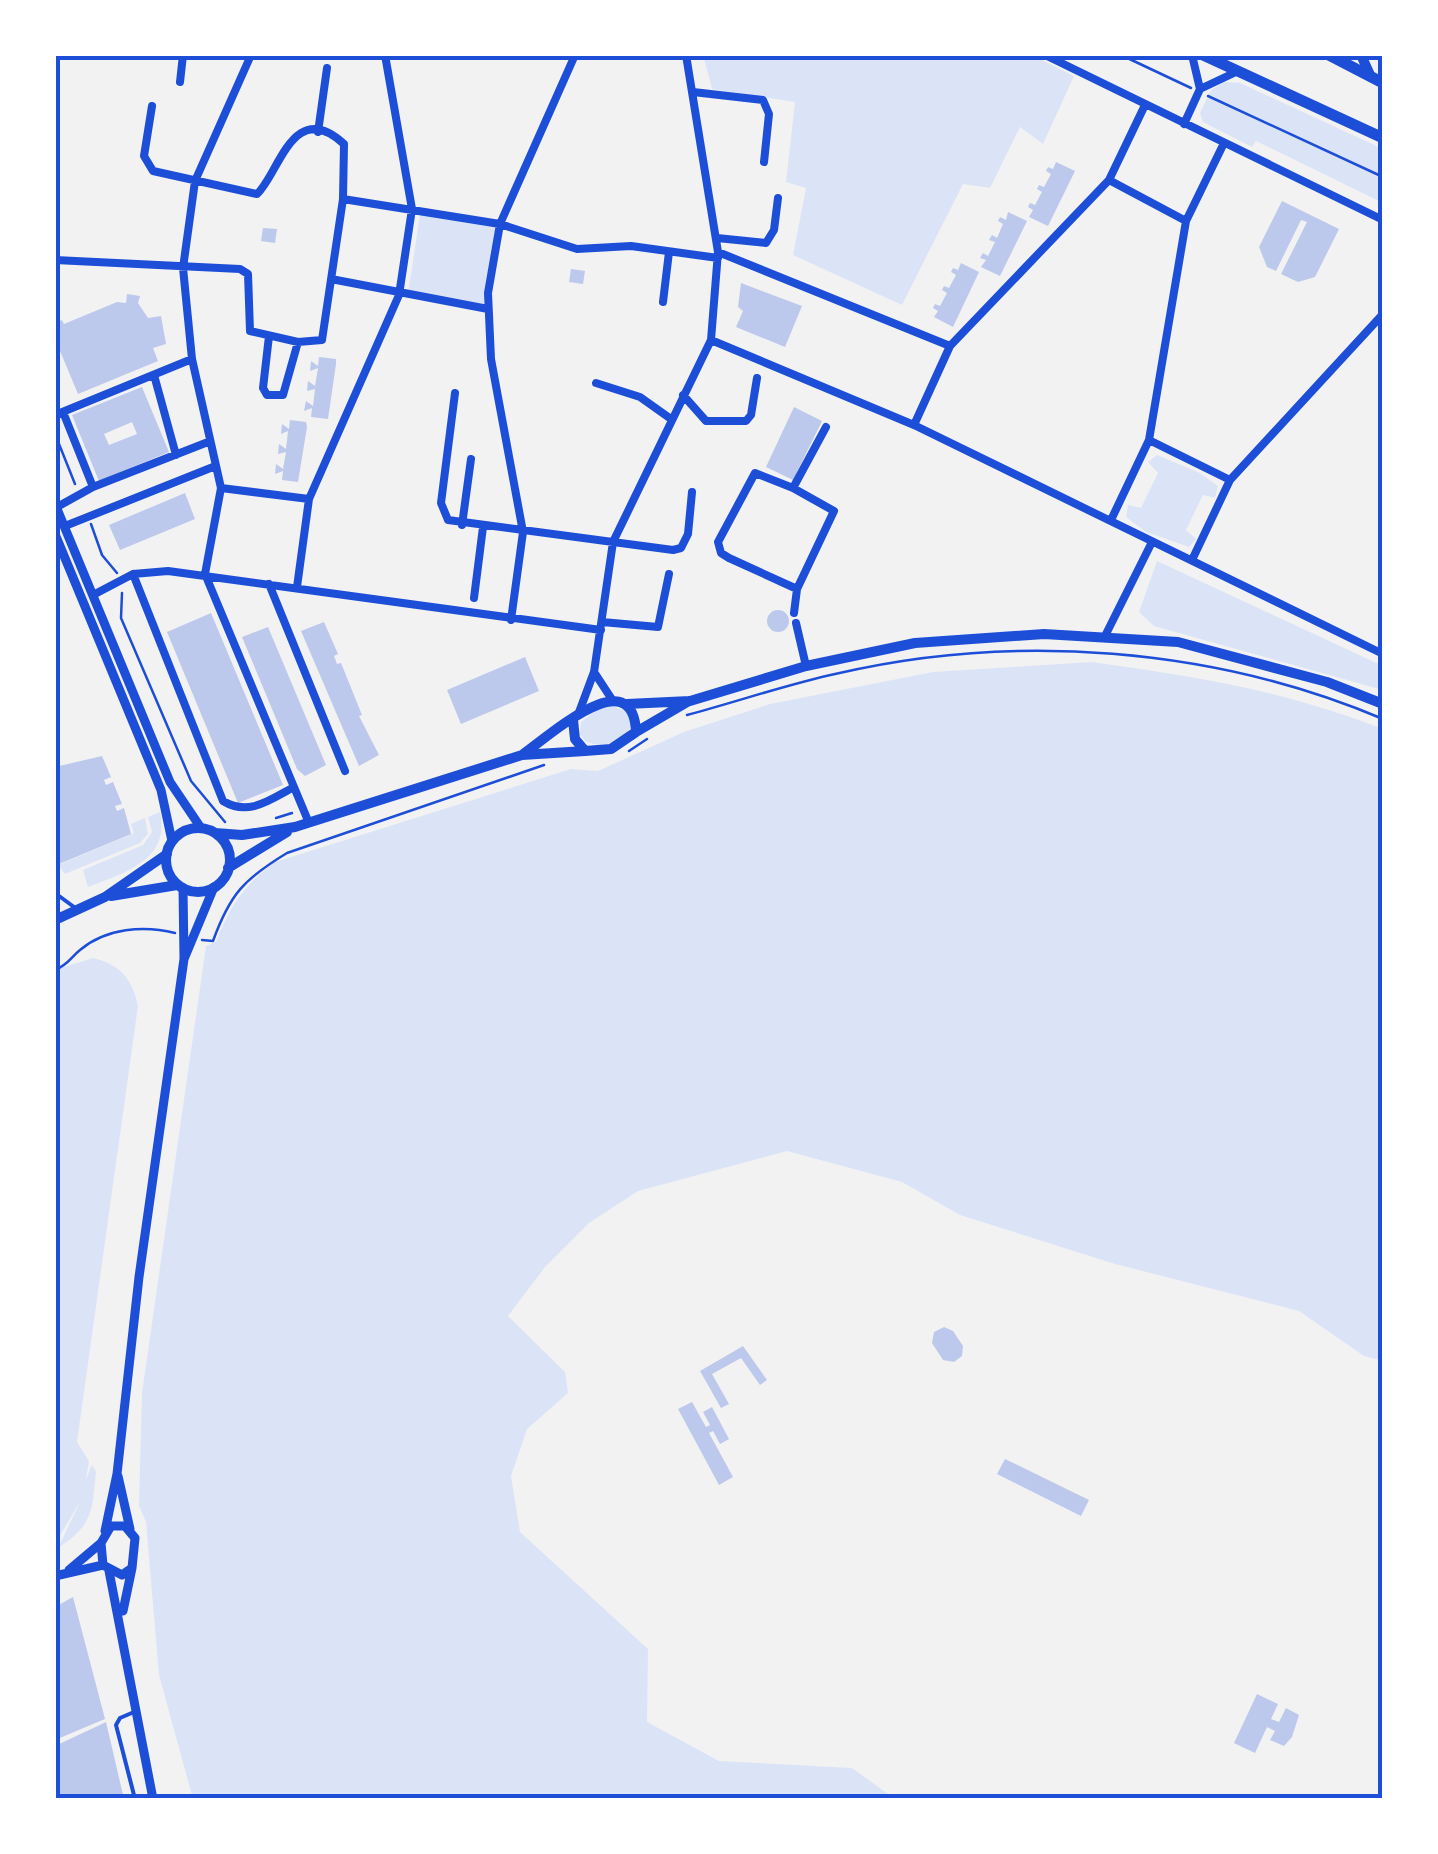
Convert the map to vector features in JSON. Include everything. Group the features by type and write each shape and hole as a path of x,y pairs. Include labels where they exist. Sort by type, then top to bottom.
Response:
{"main road":[{"path":"1203,55 1383,138"},
{"path":"1329,55 1377,80"},
{"path":"1361,55 1377,80"},
{"path":"180,887 169,873 167,854 172,841 183,832 201,828 242,835 295,827 522,754 610,750 690,701 806,666 915,643 977,636 1105,636 1178,642 1234,654 1383,704"},
{"path":"522,754 575,718 613,700 627,704 690,701"},
{"path":"627,704 636,732"},
{"path":"575,718 575,739 586,751"},
{"path":"105,897 180,887 194,892 214,887 228,868 295,827"},
{"path":"215,833 227,848 228,868"},
{"path":"55,920 105,897 167,854"}],"street":[{"path":"180,82 183,55"},
{"path":"251,55 195,181 183,268 192,359 220,488 204,574 309,823"},
{"path":"297,587 309,499 399,296 412,209 385,55"},
{"path":"511,620 524,532 491,360 488,309 500,224 575,55"},
{"path":"575,718 594,672 613,542 711,340 717,238 686,55"},
{"path":"1045,55 1383,220"},
{"path":"1184,124 1199,90 1192,55"},
{"path":"318,132 327,68"},
{"path":"1199,90 1240,71"},
{"path":"693,92 763,100 769,114 764,162"},
{"path":"914,425 950,346 1109,180 1145,104"},
{"path":"55,260 244,271 249,282 250,331 298,342 322,340 342,200 344,144 318,132 295,137 282,148 267,184 256,194 162,175 147,164 144,156 152,106"},
{"path":"1111,520 1149,440 1186,221 1224,143"},
{"path":"1109,180 1186,221"},
{"path":"717,238 766,243 774,230 778,198"},
{"path":"342,200 500,224 577,249 631,246 718,255 950,346"},
{"path":"663,302 669,252"},
{"path":"331,279 399,296 488,309"},
{"path":"1192,560 1230,480 1383,314"},
{"path":"269,336 263,388 267,395 280,398 298,342"},
{"path":"711,340 914,425 1383,654"},
{"path":"93,487 59,414 192,359"},
{"path":"154,376 176,455"},
{"path":"683,395 706,421 746,422 751,416 757,378"},
{"path":"596,383 632,393 671,419"},
{"path":"454,392 441,503 443,515 462,525 681,548 688,534 692,492"},
{"path":"794,488 826,427"},
{"path":"1149,440 1230,480"},
{"path":"201,828 170,782 56,506 93,487 208,442"},
{"path":"462,525 470,459"},
{"path":"65,526 213,467"},
{"path":"794,612 797,589 834,511 794,488 755,473 718,542 720,553 797,589"},
{"path":"220,488 309,499"},
{"path":"474,598 483,528"},
{"path":"55,534 60,560 161,790 172,841"},
{"path":"1105,636 1152,542"},
{"path":"132,574 223,801 238,808 257,806 294,787"},
{"path":"93,595 132,574 204,574 511,620 658,627 669,574"},
{"path":"269,584 345,772"},
{"path":"796,623 806,666"},
{"path":"594,672 613,700"},
{"path":"153,1799 134,1712 121,1618 101,1543 117,1474 136,1296 184,959 186,936 180,887"},
{"path":"186,936 214,887"},
{"path":"117,1474 136,1550 121,1618"},
{"path":"104,1531 118,1526 131,1530"},
{"path":"68,1571 101,1543"},
{"path":"55,1576 106,1568 122,1575 132,1568"}],"lane":[{"path":"55,894 78,910"},
{"path":"134,1712 116,1724 134,1799"}],"path":[{"path":"1122,55 1383,177"},
{"path":"55,434 80,494"},
{"path":"88,516 102,555 112,563 124,586 118,602 121,618 191,781 214,814 228,824"},
{"path":"688,715 834,674 998,652 1114,654 1180,663 1283,685 1383,719"},
{"path":"620,756 649,738"},
{"path":"55,970 71,963 79,951 131,928 213,940 225,906 249,876 287,853 550,763"},
{"path":"265,821 303,810"}],"shaded area":[{"path":"703,55 1032,55 1074,76 1043,144 1020,127 990,188 963,184 902,305 793,255 806,188 786,182 795,102 712,89"},
{"path":"1225,82 1240,83 1383,149 1383,203 1256,141 1252,147 1203,122 1200,113 1211,90"},
{"path":"420,214 497,226 484,305 408,294"},
{"path":"1157,455 1200,473 1218,486 1215,498 1203,495 1186,530 1196,539 1189,547 1146,532 1126,517 1128,505 1141,508 1158,473 1148,462"},
{"path":"1157,561 1383,666 1383,690 1154,626 1139,612"},
{"path":"1092,662 1240,686 1383,729 1383,1361 1364,1356 1299,1311 1115,1264 960,1215 902,1182 787,1151 638,1191 589,1223 545,1267 508,1316 565,1372 568,1393 527,1429 511,1476 520,1532 648,1649 647,1722 719,1761 852,1768 895,1799 193,1799 159,1675 146,1522 139,1506 142,1393 206,946 216,942 239,897 275,862 571,769 598,771 684,732 770,704 933,672"},
{"path":"612,706 628,712 631,727 627,733 611,743 585,741 580,734 581,722 598,709"},
{"path":"160,812 162,828 152,853 130,870 88,887 83,870 143,845 152,832 148,817"},
{"path":"145,818 148,834 140,843 65,874 58,865 134,833 131,824"},
{"path":"93,958 124,974 138,1006 77,1442 89,1461 86,1479 92,1465 96,1472 93,1498 84,1524 58,1548 81,1500 55,1544 55,970"}],"building":[{"path":"1056,162 1075,171 1048,226 1029,217 1033,210 1028,207 1030,203 1035,205 1042,192 1037,189 1039,185 1044,187 1051,174 1046,171 1048,167 1053,169"},
{"path":"1282,201 1339,229 1315,277 1298,282 1281,274 1307,222 1301,220 1276,271 1267,267 1259,247"},
{"path":"1008,212 1027,221 1000,276 981,267 986,260 980,258 983,253 988,256 995,242 989,240 992,235 997,238 1003,224 998,221 1000,217 1006,220"},
{"path":"263,228 277,229 275,243 261,241"},
{"path":"961,263 979,272 953,327 934,317 938,311 933,308 935,304 940,306 947,293 942,290 944,286 949,288 956,275 951,272 953,268 958,270"},
{"path":"571,269 585,271 583,284 569,282"},
{"path":"741,283 802,306 785,347 736,327 743,311 738,307"},
{"path":"127,294 140,296 138,303 148,318 161,316 166,344 153,348 158,361 78,394 55,339 55,323 62,320 64,324 117,302 126,303"},
{"path":"319,357 336,359 328,419 311,417 312,408 304,411 306,401 313,406 315,389 307,391 308,381 315,386 318,368 310,371 311,361 318,366"},
{"path":"142,387 169,452 99,481 72,415","holes":["132,422 137,434 109,445 104,434"]},
{"path":"794,407 822,421 793,480 766,467"},
{"path":"290,420 306,422 307,427 298,482 282,480 283,471 275,474 276,464 283,469 286,452 278,454 279,444 286,449 288,431 281,434 282,424 289,429"},
{"path":"185,493 195,519 120,550 109,525"},
{"path":"778,610 786,613 786,629 778,632 770,629 767,621 770,613"},
{"path":"211,613 283,785 238,803 167,632"},
{"path":"324,622 338,654 334,656 337,664 341,663 362,715 359,716 379,755 359,766 301,631"},
{"path":"268,627 326,765 305,776 297,769 242,637"},
{"path":"525,657 539,691 461,724 447,690"},
{"path":"102,756 111,777 104,780 106,785 113,782 122,804 115,806 117,811 124,808 131,834 59,864 55,860 55,767"},
{"path":"944,1327 953,1331 963,1346 962,1356 954,1362 943,1360 932,1343 934,1332"},
{"path":"743,1346 767,1380 760,1385 741,1358 712,1374 729,1404 721,1408 700,1371"},
{"path":"692,1402 706,1427 710,1425 703,1412 712,1407 729,1439 720,1444 713,1431 709,1433 733,1477 719,1485 678,1409"},
{"path":"1005,1459 1089,1500 1081,1516 997,1474"},
{"path":"73,1597 105,1719 55,1740 55,1607"},
{"path":"1257,1694 1278,1704 1271,1719 1279,1722 1286,1708 1299,1715 1292,1737 1284,1746 1270,1740 1275,1731 1267,1727 1255,1753 1234,1743"},
{"path":"106,1722 124,1799 61,1799 55,1793 55,1746"}]}
